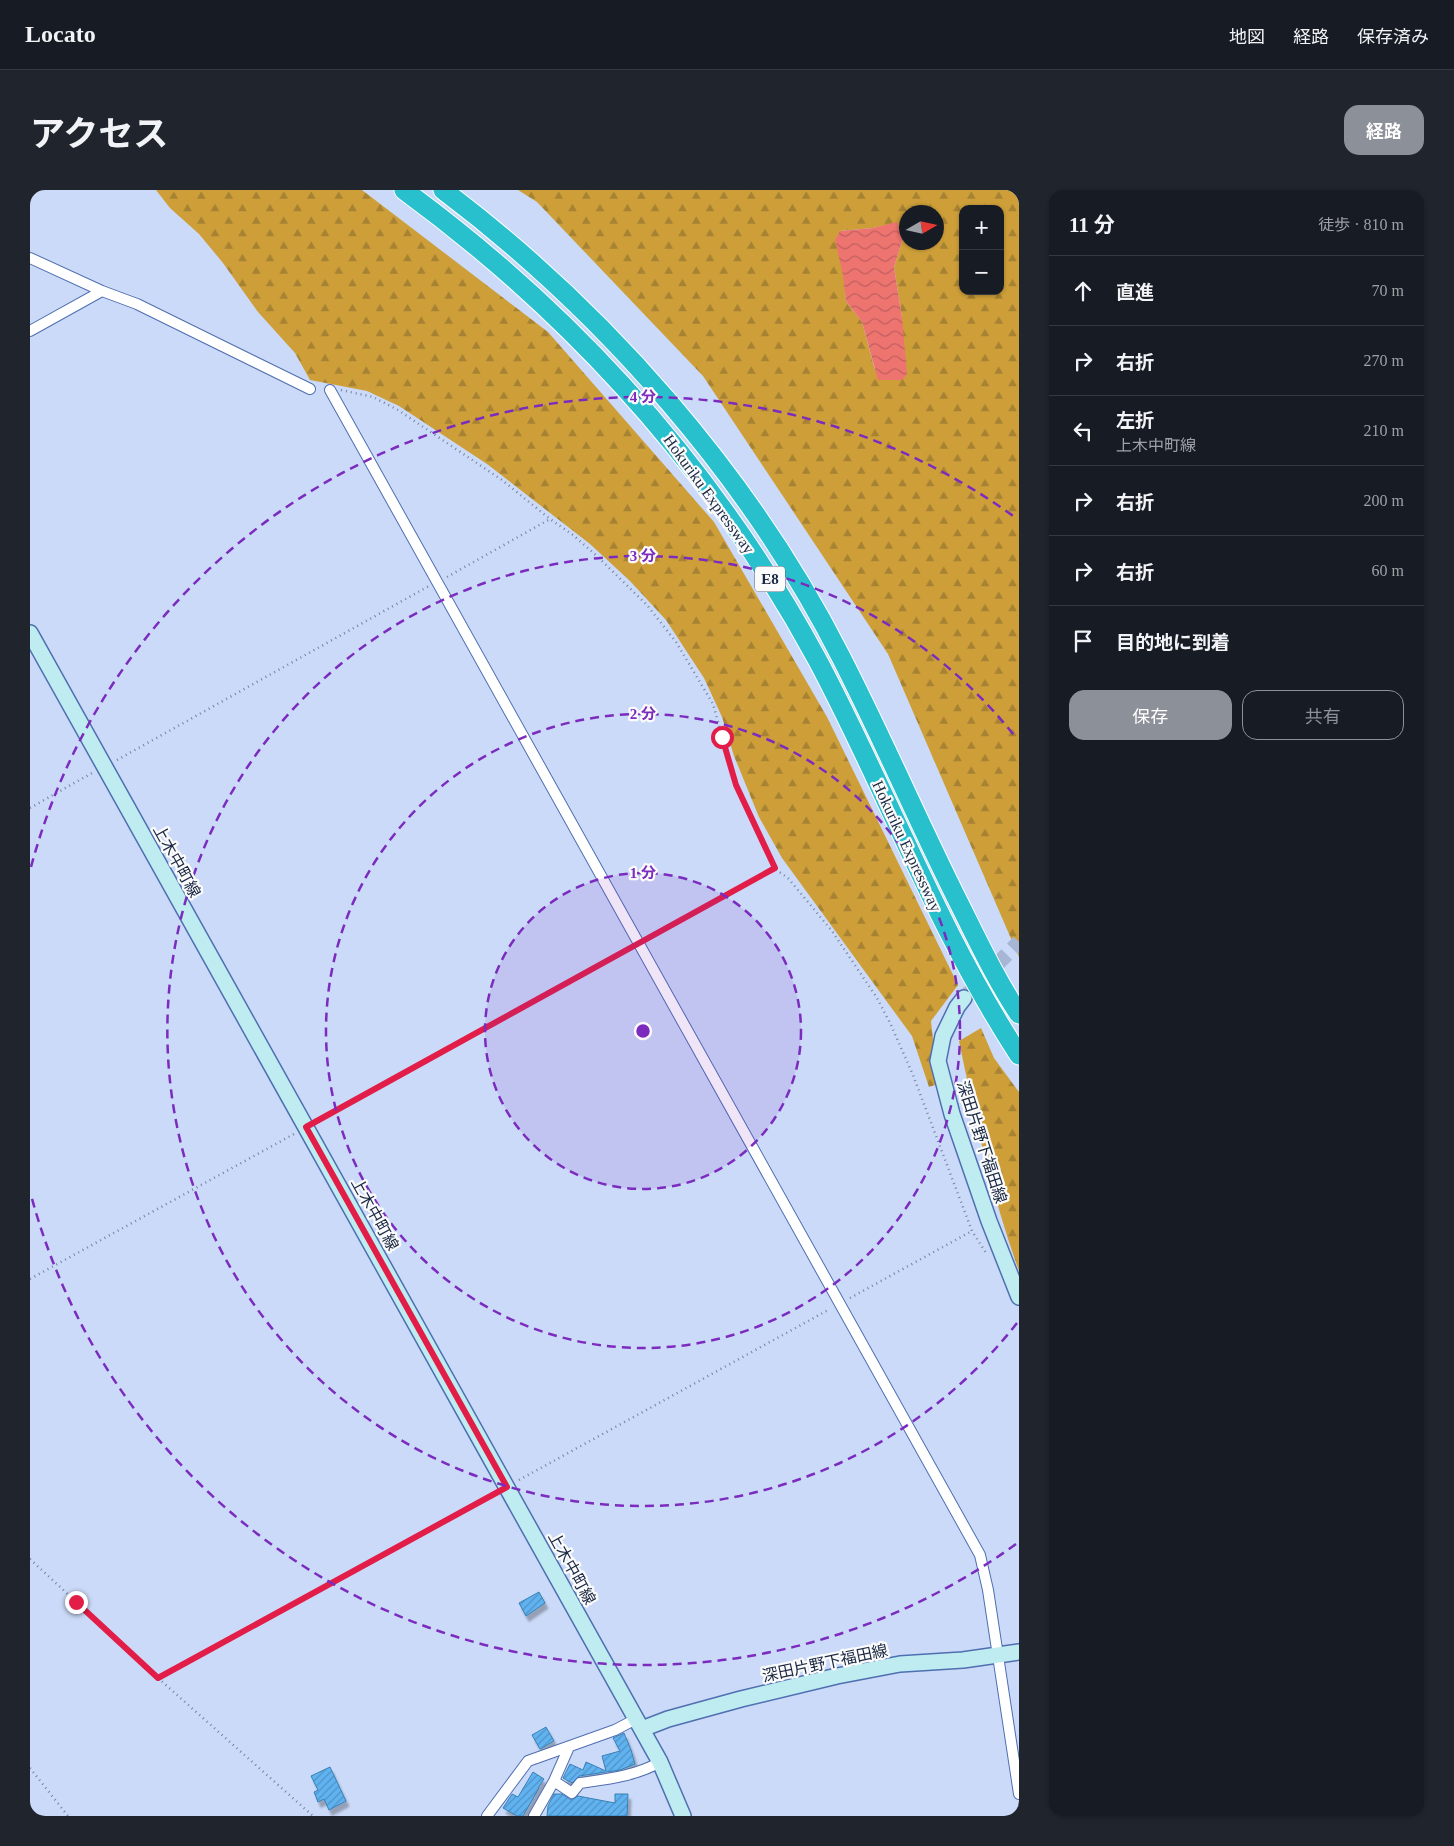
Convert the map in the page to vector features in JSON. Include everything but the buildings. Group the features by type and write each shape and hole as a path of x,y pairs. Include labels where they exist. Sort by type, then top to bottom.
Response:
{"highway":[{"name":"Hokuriku Expressway","path":"404,190 495,261 551,311 604,364 660,428 700,478 739,532 782,599 817,660 850,724 957,950 994,1016 1019,1055"},
{"name":"Hokuriku Expressway","path":"443,190 512,246 566,294 619,347 671,404 721,466 803,589 840,654 979,944 1019,1014"}],"main road":[{"name":"上木中町線","path":"30,633 660,1762 683,1816"},
{"name":"深田片野下福田線","path":"964,998 957,1007 943,1036 938,1061 952,1114 986,1212 1019,1297"},
{"name":"深田片野下福田線","path":"639,1724 668,1720 740,1699 837,1676 900,1664 963,1660 1019,1652"}],"street":[{"path":"30,258 102,291 137,304 310,389"},
{"path":"30,331 102,291"},
{"path":"330,390 980,1555 988,1590 1019,1794"},
{"path":"487,1816 528,1761 616,1730 639,1724"},
{"path":"534,1816 554,1781 569,1747"},
{"path":"554,1781 572,1793 580,1783 618,1777 648,1769 660,1762"}],"path":[{"path":"330,390 346,390 372,397 398,410 502,480 573,535 648,605 676,642 713,704 736,785 775,868 788,878 832,931 877,998 913,1075 972,1231 986,1254"},
{"path":"30,808 550,519"},
{"path":"30,1279 775,868"},
{"path":"158,1678 972,1231"},
{"path":"30,1559 158,1678 313,1816"},
{"path":"30,1768 68,1816"}],"green space":[{"path":"156,190 362,190 548,332 714,522 827,717 958,985 931,1021 938,1084 929,1087 912,1036 782,858 759,817 734,756 722,717 704,678 666,620 630,581 590,544 487,464 399,406 367,391 310,380 295,353 258,312 223,263 199,234 170,208"},
{"path":"518,190 1019,190 1019,957 888,654 703,376 537,202","holes":["899,205 944,205 944,250 899,250 894,267 902,318 875,370 862,322 846,301 840,231 873,228 897,223 899,228"]},
{"path":"981,1028 994,1058 1019,1092 1019,1271 1000,1214 985,1157 959,1041"}],"water":[{"path":"897,222 899,227 899,250 894,267 902,318 907,374 902,380 878,380 862,322 846,301 843,275 835,240 840,231 873,228"}],"tunnel":[{"path":"964,998 1019,942"}],"route":[{"path":"76,1602 158,1678 507,1487 306,1127 775,868 736,785 722,737"}]}
